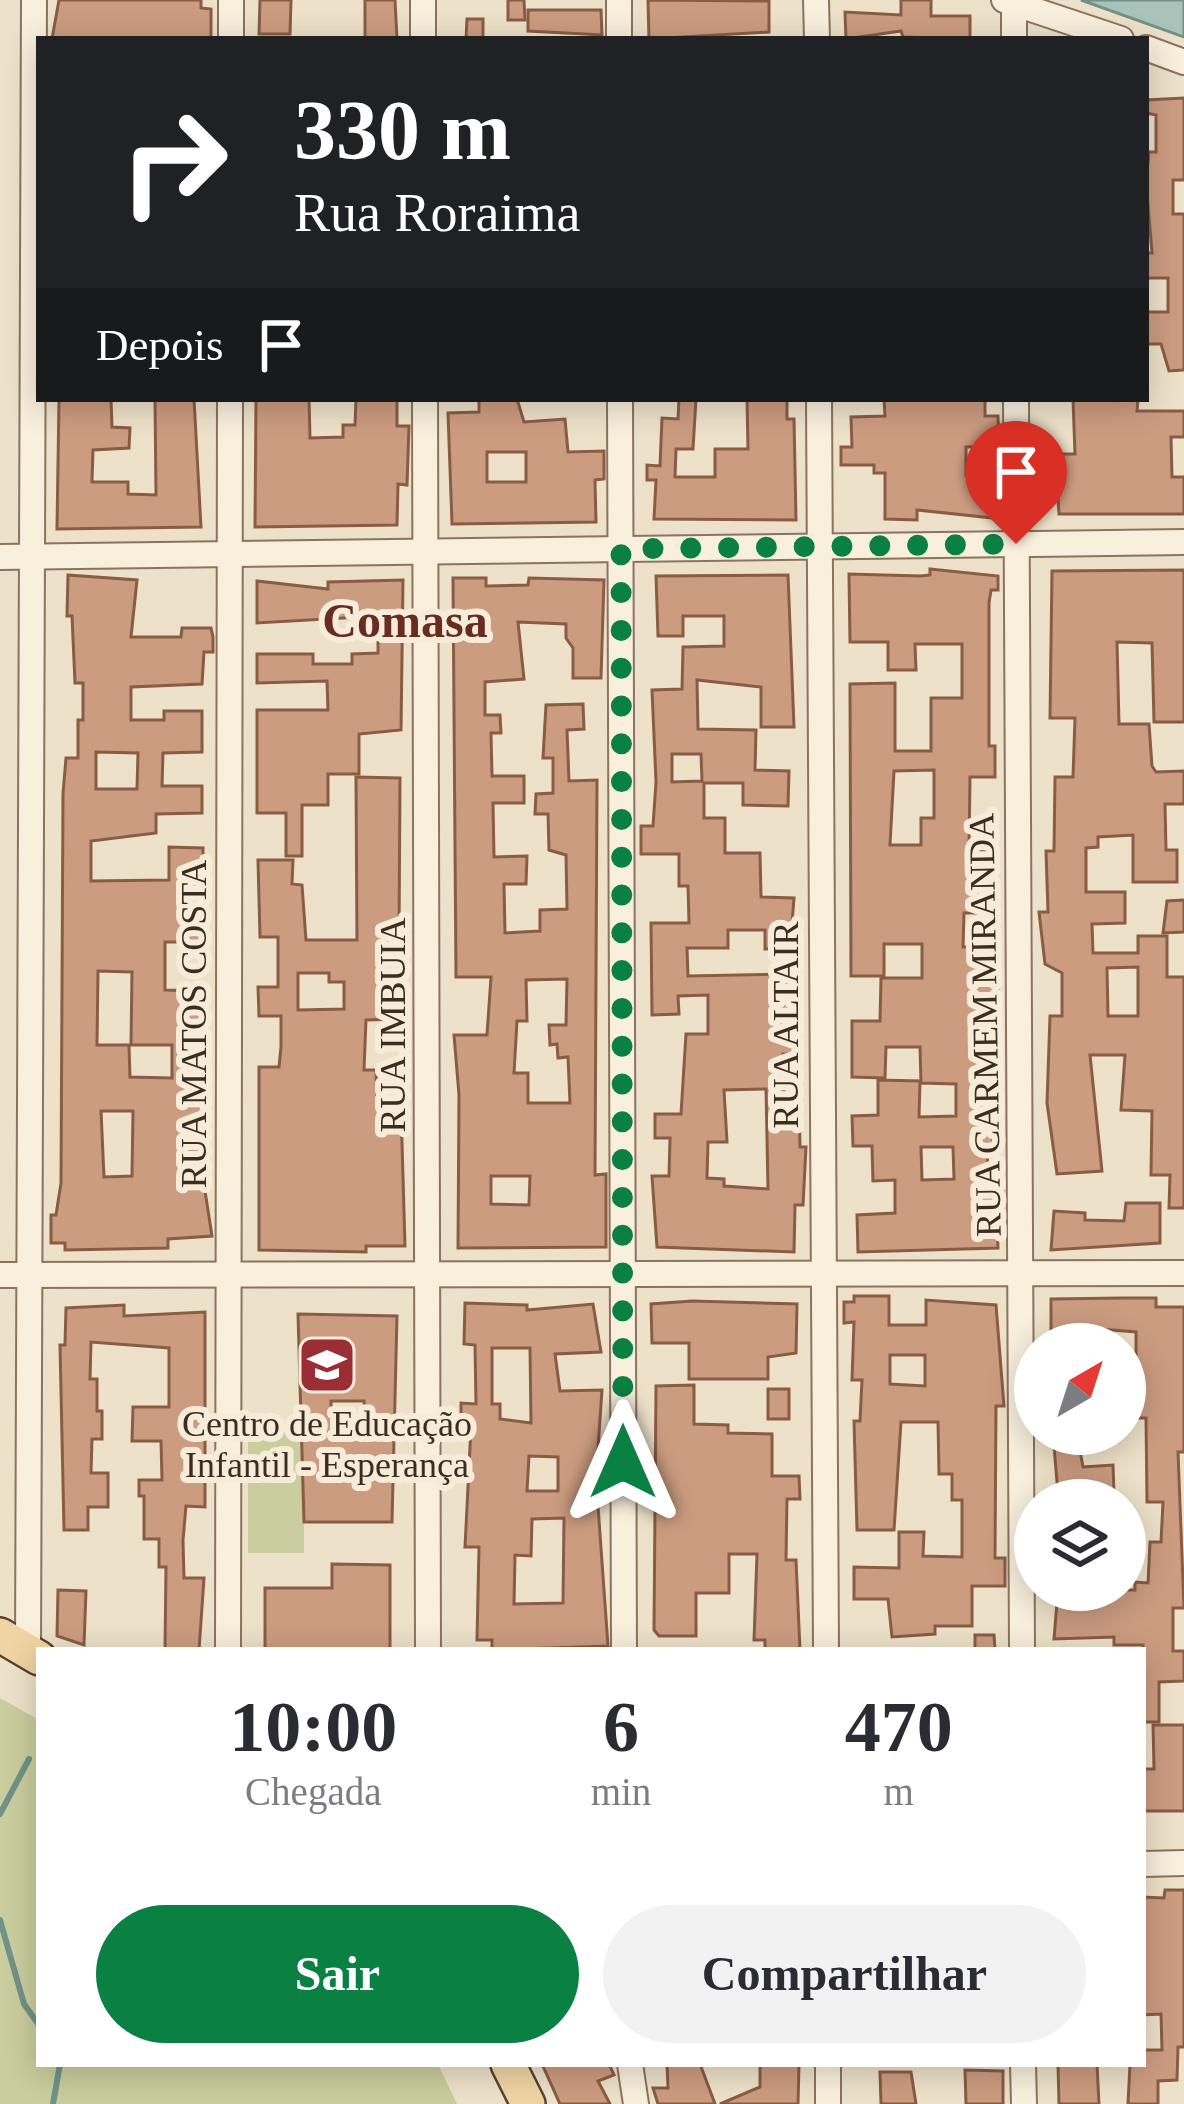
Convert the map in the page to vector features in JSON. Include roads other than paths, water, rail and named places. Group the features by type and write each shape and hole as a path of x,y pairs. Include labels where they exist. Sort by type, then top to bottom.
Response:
{"main road":[{"path":"510,2067 528,2104"}],"street":[{"path":"22,1648 30,1275 34,0"},
{"path":"231,0 231,36"},
{"path":"423,0 424,36"},
{"path":"619,0 619,36"},
{"path":"817,0 817,36"},
{"path":"1014,36 1009,1 1112,36"},
{"path":"1149,49 1184,62"},
{"name":"RUA MATOS COSTA","path":"228,1647 230,402"},
{"name":"RUA IMBUIA","path":"425,402 428,1647"},
{"path":"620,402 624,1647"},
{"name":"RUA ALTAIR","path":"819,402 826,1647"},
{"name":"RUA CARMEM MIRANDA","path":"1016,402 1022,1647"},
{"path":"0,557 1184,542"},
{"path":"0,1275 1184,1273"},
{"path":"1146,1864 1184,1863"},
{"path":"630,2067 636,2104"},
{"path":"828,2067 828,2104"},
{"path":"1023,2067 1024,2104"}],"water":[{"path":"1081,0 1184,0 1184,37"}],"waterway":[{"path":"0,1814 29,1759"},
{"path":"0,1920 24,2004 36,2021"},
{"path":"53,2104 59,2067"}],"place":[{"name":"Centro de Educação Infantil - Esperança","path":"327,1365"}],"district":[{"name":"Comasa","path":"405,620"}]}
